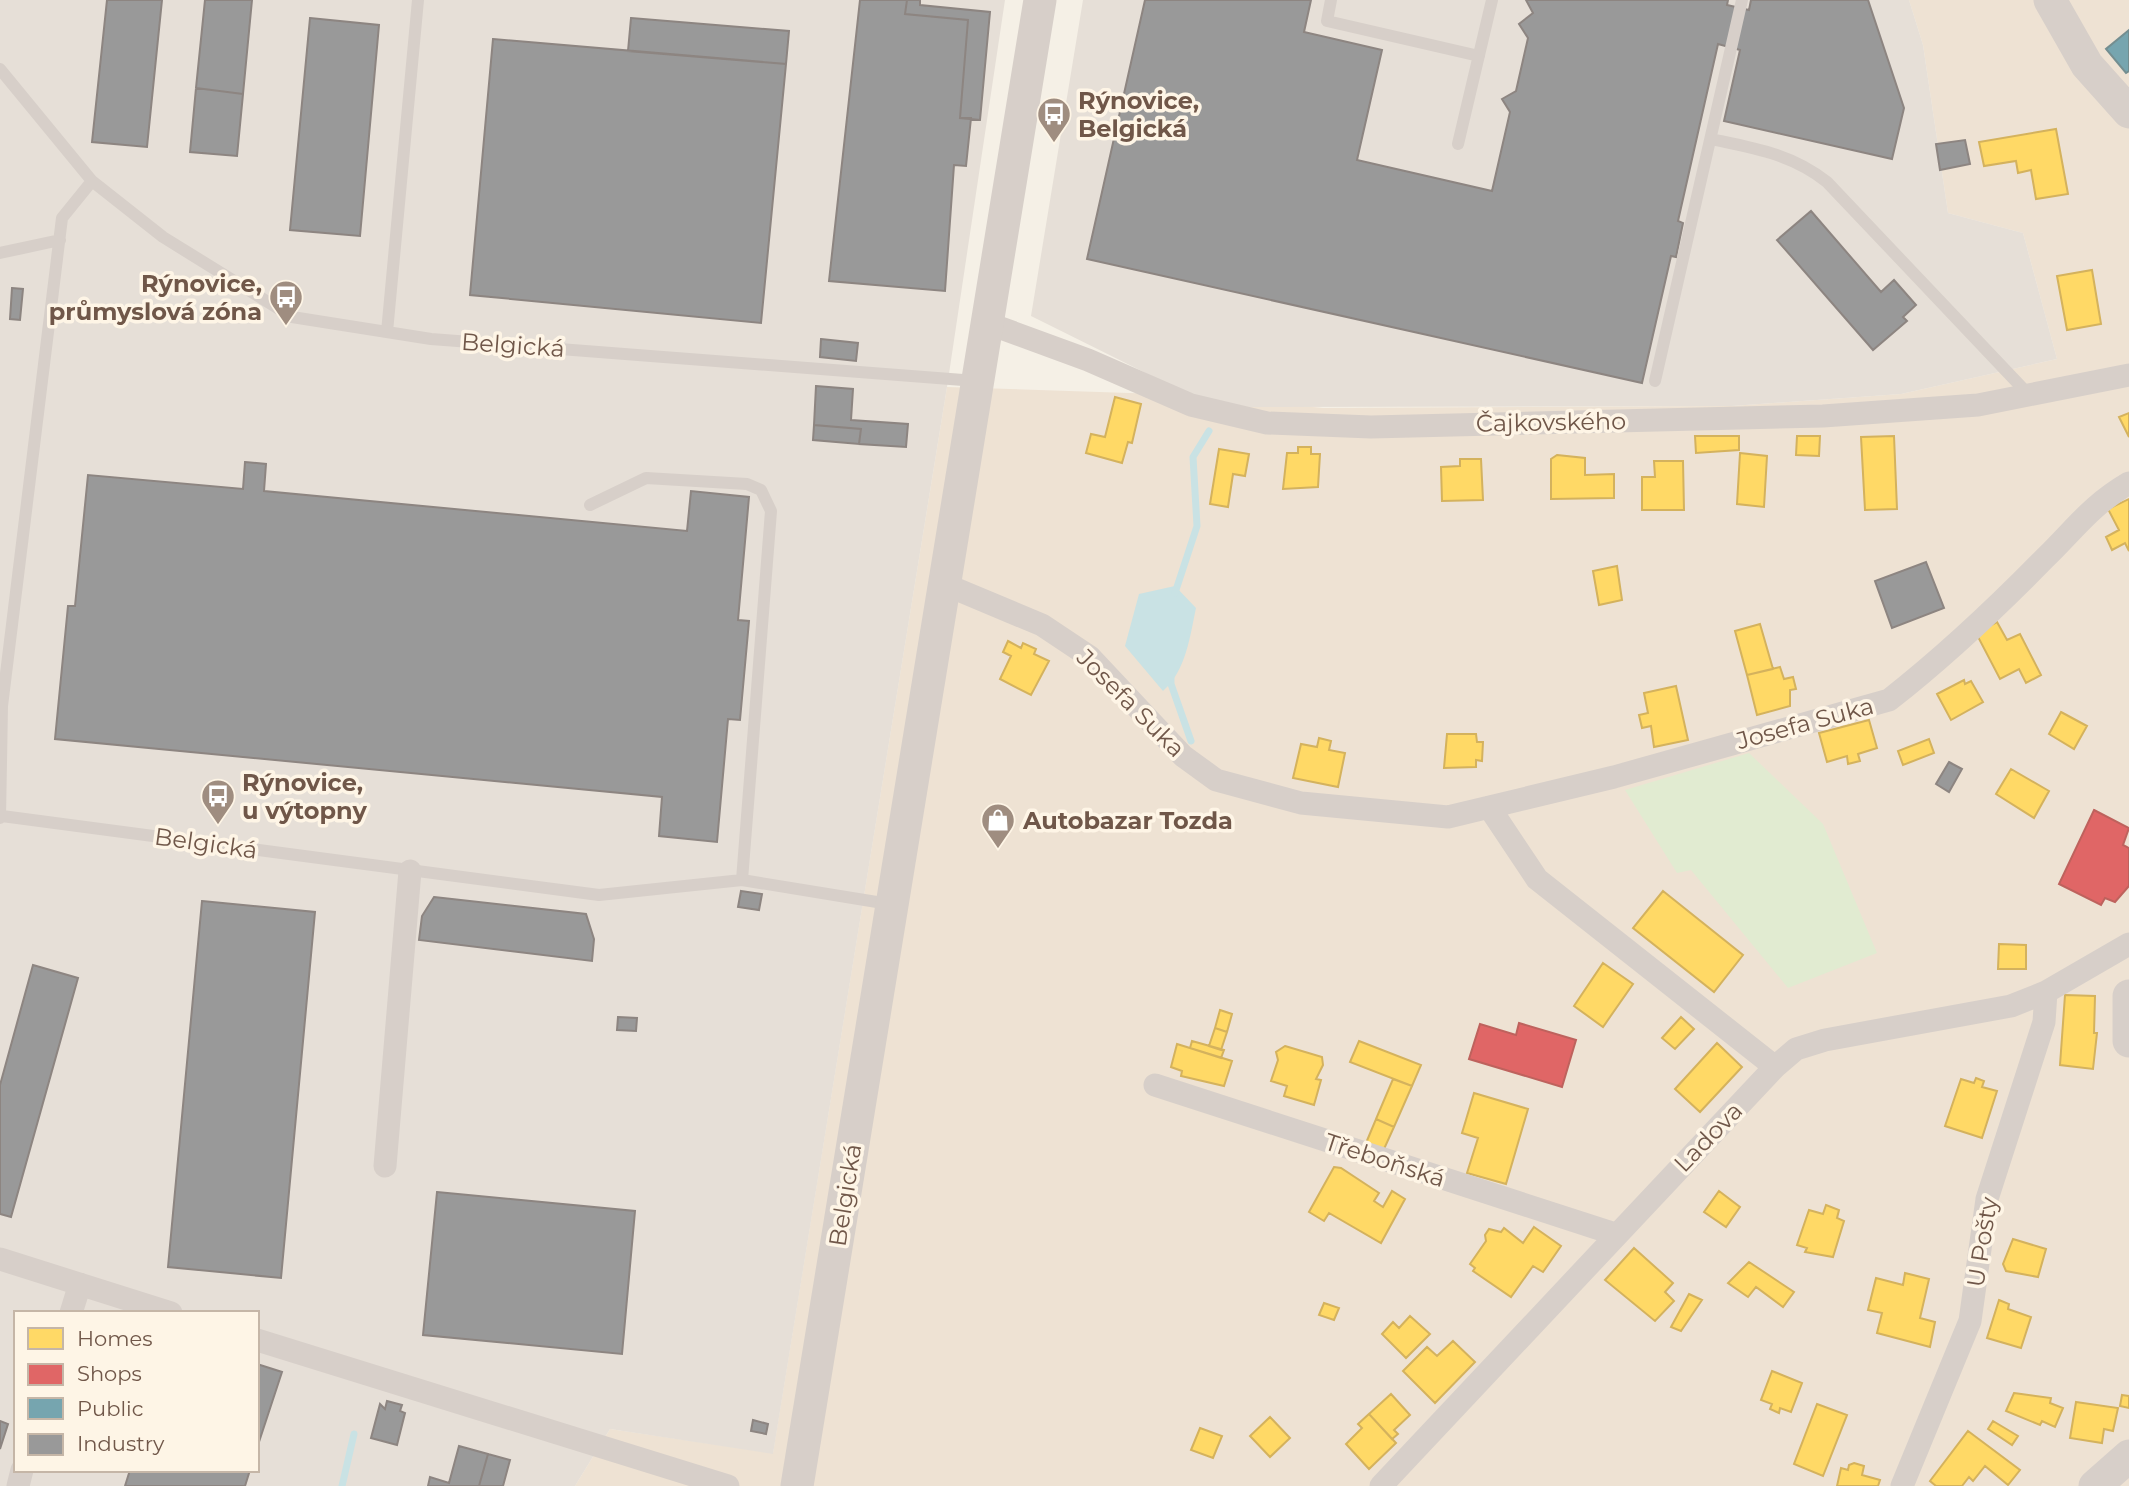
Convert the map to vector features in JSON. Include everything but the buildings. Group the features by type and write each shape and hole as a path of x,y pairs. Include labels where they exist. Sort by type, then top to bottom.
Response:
{"street":[{"name":"Belgická","path":"797,1486 1040,0"},
{"path":"2050,0 2087,65 2129,112"},
{"name":"Čajkovského","path":"987,323 1088,360 1191,405 1266,423 1371,427 1824,416 1978,405 2129,375"},
{"name":"Josefa Suka","path":"944,584 1042,625 1090,657 1159,733 1183,756 1216,780 1301,803 1448,817 1615,777 1889,700 1924,673 2046,558 2099,501 2129,483"},
{"path":"1489,807 1537,879 1775,1067"},
{"path":"385,1166 411,871"},
{"name":"Ladova","path":"1381,1486 1615,1234 1775,1067 1796,1049 1825,1040 2011,1006 2046,992 2129,944"},
{"name":"U Pošty","path":"1902,1486 1970,1321 1987,1199 2044,1022 2046,992"},
{"path":"2129,996 2129,1041"},
{"name":"Třeboňská","path":"1155,1085 1615,1234"},
{"path":"0,1259 165,1311"},
{"path":"72,1311 80,1284"},
{"path":"259,1341 728,1486"},
{"path":"2095,1486 2129,1456"}],"lane":[{"path":"387,332 418,0"},
{"path":"1331,0 1327,21 1479,56"},
{"path":"1458,144 1492,0"},
{"path":"1655,381 1742,0"},
{"name":"Belgická","path":"0,69 92,181 163,237 292,317 431,339 978,381"},
{"path":"1711,139 1777,153 1820,176 2029,395"},
{"name":"Belgická","path":"92,181 62,218 2,706 1,817 599,895 742,880 892,904"},
{"path":"0,253 60,240"},
{"path":"590,505 646,478 747,484 761,490 771,511 742,880"}],"shaded area":[{"path":"0,0 1005,0 947,387 773,1454 610,1429 575,1486 0,1486"},
{"path":"1083,0 1909,0 1923,45 1948,213 2023,233 2057,359 1901,394 1732,406 1249,407 1190,395 1031,316"},
{"path":"1909,0 2129,0 2129,1486 575,1486 610,1429 773,1453 947,387 1190,395 1323,408 1732,406 1901,394 2057,359 2023,233 1948,213 1923,45"}],"green space":[{"path":"1749,753 1823,824 1877,953 1788,988 1691,870 1677,873 1625,790"}],"water":[{"path":"1175,586 1196,608 1182,663 1171,683 1163,691 1125,646 1139,594"}],"waterway":[{"path":"1175,593 1197,526 1193,457 1209,431"},
{"path":"1171,675 1171,684 1191,741"},
{"path":"342,1486 354,1434"}],"place":[{"name":"Rýnovice, Belgická","path":"1054,144"},
{"name":"Rýnovice, průmyslová zóna","path":"286,327"},
{"name":"Rýnovice, u výtopny","path":"218,826"},
{"name":"Autobazar Tozda","path":"998,850"}]}
